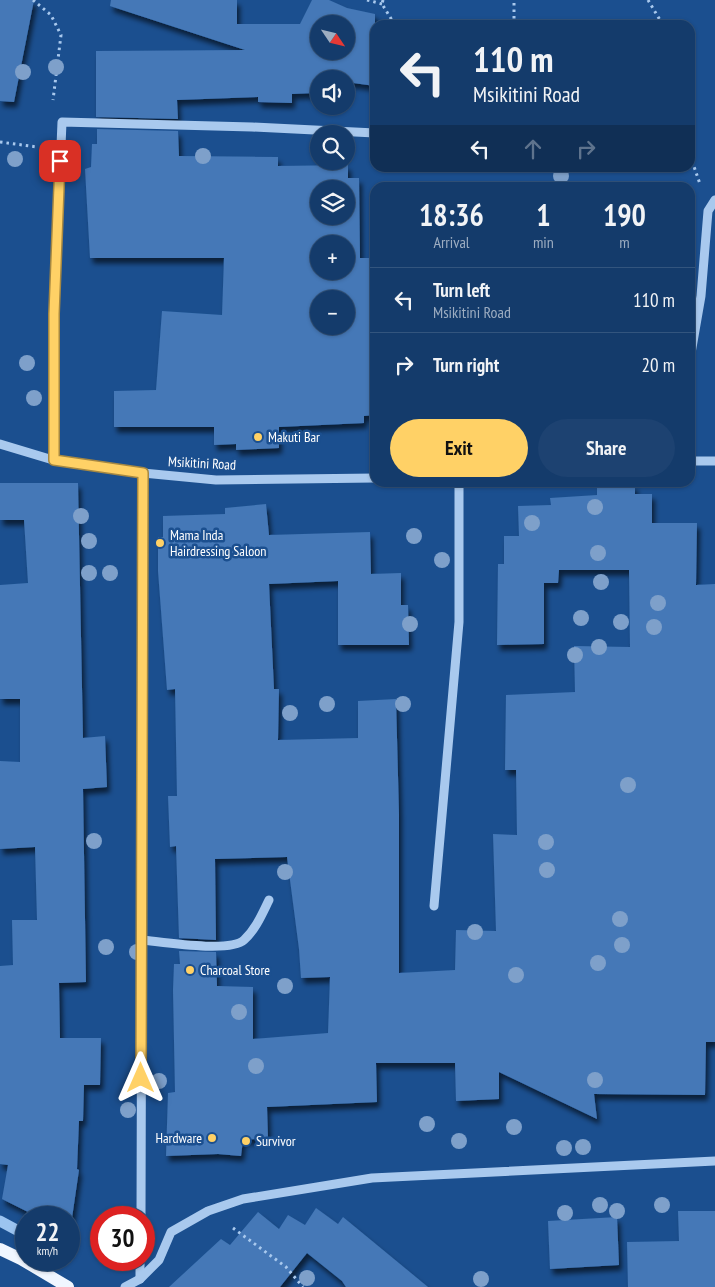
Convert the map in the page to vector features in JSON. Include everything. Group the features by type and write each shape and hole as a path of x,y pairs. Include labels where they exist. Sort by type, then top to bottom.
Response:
{"main road":[{"path":"0,1249 21,1259 68,1287"}],"street":[{"path":"54,460 54,314 62,122 252,127 370,133"},
{"path":"695,330 701,296 708,211 715,200"},
{"name":"Msikitini Road","path":"0,444 54,460 143,473 216,480 370,478"},
{"path":"695,461 715,461"},
{"path":"141,1206 143,473"},
{"path":"434,906 459,622 460,487"},
{"path":"142,940 226,947 243,941 259,921 269,900"},
{"path":"125,1287 140,1279 159,1260 171,1232 208,1210 243,1199 372,1178 715,1161"},
{"path":"140,1271 140,1279"}],"path":[{"path":"0,142 36,148 62,122 53,99 61,35 51,15 33,0"},
{"path":"367,0 382,2 392,20"},
{"path":"514,0 514,20"},
{"path":"648,0 661,20"},
{"path":"208,1210 286,1267 303,1287"}],"building":[{"path":"0,0 34,0 14,102 0,101"},
{"path":"111,0 237,0 237,24 300,24 312,0 329,0 347,8 375,14 375,20 370,20 370,85 355,83 355,70 310,70 310,93 292,94 292,103 258,102 258,97 177,100 178,119 96,117 96,51 245,50 110,6"},
{"path":"97,129 178,131 179,156 278,157 278,166 310,166 310,170 348,170 348,178 359,178 360,258 370,258 370,415 364,416 364,423 279,427 279,448 236,450 236,444 214,445 214,427 114,427 114,391 156,390 162,311 222,315 224,258 90,258 85,169 91,167 92,144 97,144"},
{"path":"0,483 78,483 83,738 105,736 107,787 83,789 86,982 59,983 60,1038 101,1038 100,1085 84,1085 83,1121 79,1121 77,1169 79,1170 74,1206 16,1206 2,1199 8,1165 0,1164 0,966 13,965 12,920 37,920 35,847 0,849 0,761 20,762 20,699 0,699 0,585 28,583 24,520 0,520"},
{"path":"597,487 635,487 635,494 652,494 652,523 697,523 696,585 715,584 715,1042 706,1042 705,1095 594,1094 597,1119 499,1072 499,1099 456,1101 455,1063 376,1063 377,1102 267,1107 268,1138 243,1140 241,1156 218,1154 166,1156 168,1093 175,1092 173,990 174,964 180,964 179,951 216,952 217,986 253,987 253,1039 328,1033 330,977 301,978 287,857 215,859 216,940 179,938 176,846 170,847 168,796 177,796 175,689 167,690 158,571 158,537 163,537 163,516 225,514 225,508 266,504 269,535 370,532 371,574 401,573 401,605 408,605 409,645 338,645 338,581 269,584 274,689 279,689 278,740 358,738 358,701 396,699 399,814 399,973 455,970 456,930 496,931 493,834 517,835 516,770 505,770 506,695 575,692 574,646 630,647 629,570 559,570 558,583 544,583 544,644 497,645 498,564 504,564 504,536 519,536 518,506 551,505 550,498 597,495"},
{"path":"316,1208 338,1224 343,1217 428,1287 346,1287 342,1281 307,1253 280,1287 169,1287 221,1239 230,1245 258,1212 279,1229 288,1215 305,1225"},
{"path":"678,1211 715,1211 715,1287 628,1287 627,1242 679,1241"},
{"path":"617,1217 619,1265 550,1269 548,1221"}],"waterway":[{"path":"0,1221 15,1229"}],"place":[{"name":"Makuti Bar","path":"258,437"},
{"name":"Mama Inda Hairdressing Saloon","path":"160,543"},
{"name":"Charcoal Store","path":"190,970"},
{"name":"Hardware","path":"212,1138"},
{"name":"Survivor","path":"246,1141"}],"route":[{"path":"60,161 54,314 54,460 143,473 141,1078"}]}
